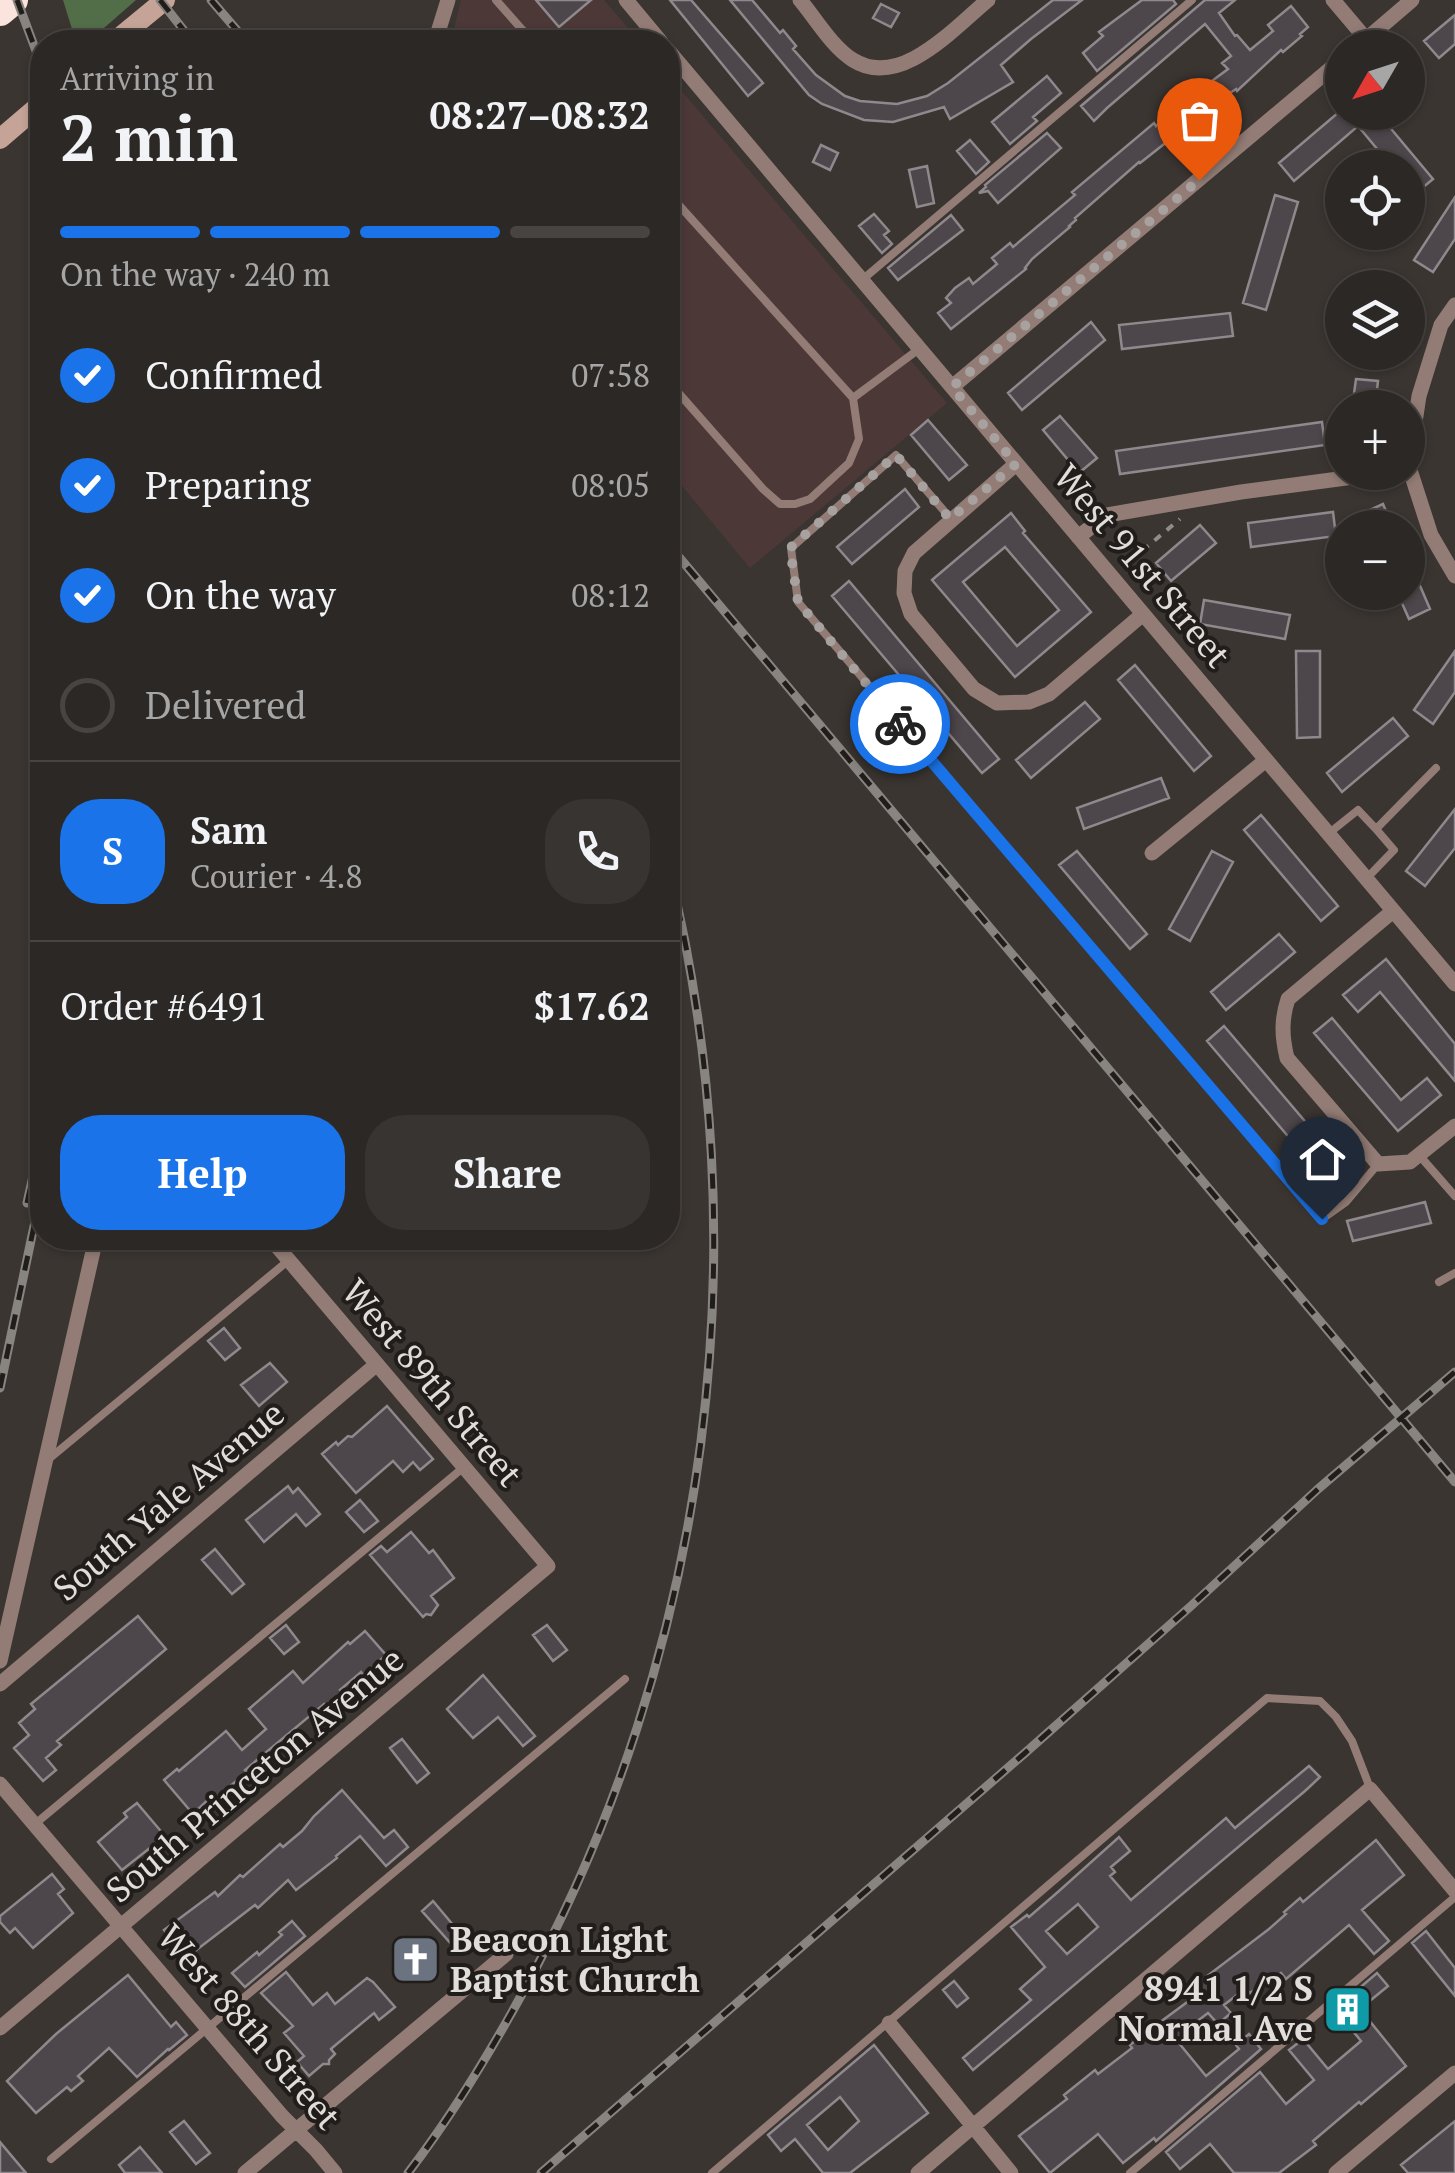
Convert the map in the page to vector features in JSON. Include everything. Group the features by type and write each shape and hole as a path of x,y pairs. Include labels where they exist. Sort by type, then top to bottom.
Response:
{"highway":[{"path":"0,10 12,0"}],"main road":[{"path":"129,30 165,0"},
{"path":"0,139 30,113"}],"street":[{"path":"439,30 448,0"},
{"path":"626,0 651,30"},
{"path":"800,0 853,60 884,70 921,56 988,0"},
{"path":"1333,0 1353,30"},
{"path":"1376,30 1412,0"},
{"name":"West 91st Street","path":"680,64 1455,984"},
{"path":"952,387 1325,73"},
{"path":"1421,390 1440,326 1455,305"},
{"path":"1016,464 914,553 905,570 904,594 911,614 974,689 997,703 1030,702 1049,694 1143,614"},
{"path":"1078,537 1107,515 1325,481"},
{"path":"1416,490 1431,535 1455,576"},
{"path":"1152,853 1266,760"},
{"path":"1393,911 1288,999 1282,1018 1286,1058 1378,1164 1415,1159 1455,1126"},
{"path":"0,1661 93,1250"},
{"name":"West 89th Street","path":"280,1250 548,1566"},
{"name":"South Yale Avenue","path":"0,1684 377,1364"},
{"name":"South Princeton Avenue","path":"0,2028 548,1566"},
{"name":"West 88th Street","path":"0,1784 335,2173"},
{"path":"918,2173 1370,1789 1455,1894"},
{"path":"245,2173 506,1954"},
{"path":"889,2023 1011,2173"},
{"path":"1336,2173 1455,2073"}],"lane":[{"path":"496,0 522,30"},
{"path":"862,280 1192,0"},
{"path":"680,206 852,398 859,439 849,463 810,499 780,504 762,490 680,395"},
{"path":"852,398 919,349"},
{"path":"950,519 896,455 790,548 798,602 1322,1219 1346,1202 1378,1164"},
{"path":"1376,828 1436,768"},
{"path":"1328,834 1358,810 1376,828 1394,850 1366,878"},
{"path":"1415,1159 1455,1196"},
{"path":"45,1462 289,1260"},
{"path":"1440,1282 1455,1273"},
{"path":"35,1824 464,1466"},
{"path":"51,2158 625,1679"},
{"path":"712,2173 1266,1698 1320,1701 1352,1741 1370,1789"},
{"path":"1130,2173 1455,1894"}],"path":[{"path":"1130,561 1188,512"}],"shaded area":[{"path":"461,0 604,0 630,30 454,30"},
{"path":"680,89 947,403 750,568 680,483"}],"green space":[{"path":"63,0 136,0 102,30 72,30"}],"building":[{"path":"536,0 591,0 559,27"},
{"path":"670,0 691,0 763,83 748,96"},
{"path":"730,0 752,0 780,33 783,30 796,46 793,49 816,75 845,96 897,104 927,96 948,83 1053,0 1082,0 1001,65 1013,82 950,119 944,107 893,122 864,120 809,95"},
{"path":"1142,0 1173,0 1176,4 1097,71 1083,53 1103,36 1099,32"},
{"path":"1205,0 1235,0 1219,13 1250,50 1273,31 1268,25 1291,6 1308,27 1237,91 1139,162 1075,218 1026,269 951,329 938,313 951,303 946,298 955,288 969,278 973,284 997,264 992,258 1010,243 1013,247 1075,195 1072,192 1154,123 1156,126 1179,106 1174,101 1184,92 1189,98 1228,69 1222,63 1231,56 1205,24 1094,121 1081,106"},
{"path":"881,4 899,13 891,27 873,18"},
{"path":"1455,15 1455,44 1439,58 1425,40"},
{"path":"1047,76 1061,93 1010,144 992,122"},
{"path":"1325,124 1325,130 1353,130 1325,150 1325,154 1294,181 1279,163"},
{"path":"1361,130 1392,130 1409,150 1378,150"},
{"path":"1047,133 1061,148 998,203 988,191 979,193 985,185"},
{"path":"970,140 989,162 976,174 957,151"},
{"path":"821,145 838,153 830,170 813,162"},
{"path":"927,166 934,203 917,207 909,170"},
{"path":"1425,169 1433,179 1425,186"},
{"path":"1275,195 1298,202 1266,310 1243,303"},
{"path":"1455,197 1455,239 1433,272 1414,260 1421,250 1425,250 1425,243"},
{"path":"874,214 889,231 884,235 892,244 882,253 859,226"},
{"path":"951,215 963,230 898,280 888,268"},
{"path":"1230,313 1233,336 1122,349 1119,325"},
{"path":"1091,322 1105,340 1022,410 1008,393"},
{"path":"1356,379 1378,381 1377,390 1354,390"},
{"path":"1060,416 1097,458 1079,473 1043,430"},
{"path":"928,420 967,465 949,480 911,435"},
{"path":"1322,422 1325,445 1120,474 1116,451"},
{"path":"905,489 919,507 852,564 837,547"},
{"path":"1011,513 1023,533 1091,612 1015,677 932,580","holes":["1005,547 1059,610 1017,646 963,582"]},
{"path":"1325,513 1325,537 1251,547 1248,523"},
{"path":"1200,525 1216,543 1171,581 1156,563"},
{"path":"849,581 999,759 982,773 832,596"},
{"path":"1425,597 1430,609 1409,619 1405,610 1425,610"},
{"path":"1204,600 1290,615 1285,639 1200,624"},
{"path":"1296,651 1320,651 1320,737 1297,738"},
{"path":"1455,651 1455,692 1433,724 1414,710"},
{"path":"1135,665 1211,756 1194,771 1118,680"},
{"path":"1085,702 1100,719 1031,778 1016,760"},
{"path":"1393,718 1408,736 1342,792 1327,773"},
{"path":"1161,778 1169,798 1084,829 1077,808"},
{"path":"1455,809 1455,848 1425,886 1406,871"},
{"path":"1261,815 1338,906 1321,921 1244,830"},
{"path":"1077,851 1147,934 1130,949 1059,865"},
{"path":"1212,851 1233,862 1190,941 1169,929"},
{"path":"1279,934 1295,952 1226,1010 1211,992"},
{"path":"1386,959 1455,1044 1455,1081 1380,992 1358,1012 1343,995"},
{"path":"1332,1018 1401,1100 1427,1078 1441,1095 1398,1131 1314,1033"},
{"path":"1224,1026 1355,1180 1338,1195 1207,1041"},
{"path":"1425,1202 1431,1223 1353,1241 1347,1221"},
{"path":"224,1328 240,1348 225,1360 208,1341"},
{"path":"270,1363 287,1382 259,1406 241,1385"},
{"path":"387,1406 433,1459 420,1470 413,1462 403,1472 393,1461 356,1493 322,1454 336,1442 338,1445 352,1437"},
{"path":"288,1486 293,1493 298,1488 320,1514 306,1526 296,1514 264,1542 246,1520"},
{"path":"360,1500 378,1521 364,1532 346,1512"},
{"path":"411,1532 429,1553 433,1550 454,1578 431,1596 438,1605 431,1615 423,1617 370,1555 381,1546 387,1552"},
{"path":"215,1549 244,1584 232,1594 202,1560"},
{"path":"138,1616 166,1649 57,1741 61,1745 46,1758 56,1770 43,1781 14,1748 29,1735 19,1723 35,1709 31,1704"},
{"path":"286,1625 299,1642 284,1654 270,1638"},
{"path":"547,1625 567,1650 553,1661 533,1635"},
{"path":"365,1631 386,1655 340,1690 343,1694 327,1708 324,1704 193,1814 164,1780 226,1731 242,1750 266,1729 249,1709 293,1671 303,1683"},
{"path":"483,1675 535,1736 523,1746 498,1717 473,1738 447,1709"},
{"path":"402,1739 429,1773 417,1783 390,1748"},
{"path":"1309,1766 1320,1777 973,2070 963,2058 1031,2000 1020,1989 1045,1967 1011,1927 1029,1917 1119,1837 1130,1851 1111,1867 1115,1872 1110,1876 1131,1900 1226,1818 1235,1828","holes":["1078,1904 1098,1927 1067,1954 1046,1931"]},
{"path":"342,1790 384,1838 394,1830 408,1847 386,1866 360,1836 296,1890 288,1880 258,1908 255,1905 186,1958 164,1930 215,1892 218,1896 280,1844 283,1847"},
{"path":"137,1803 165,1836 122,1870 98,1842"},
{"path":"1376,1840 1404,1875 1362,1910 1389,1941 1374,1954 1349,1925 1286,1979 1281,1973 1259,1991 1257,1988 1250,1993 1246,1988 1224,2005 1231,2013 1218,2024 1208,2013 1187,2029 1190,2033 1178,2042 1206,2076 1239,2049 1236,2045 1249,2034 1261,2049 1156,2141 1154,2138 1123,2163 1098,2134 1050,2173 1019,2136 1067,2099 1064,2095 1095,2070 1098,2074 1194,1997 1190,1989"},
{"path":"52,1874 64,1889 58,1894 73,1913 33,1948 15,1928 10,1933 0,1922 0,1916"},
{"path":"433,1901 464,1938 453,1946 422,1911"},
{"path":"292,1921 305,1936 245,1987 232,1973 257,1952 259,1955"},
{"path":"1426,1931 1455,1968 1455,1996 1412,1943"},
{"path":"286,1972 313,2005 327,1993 335,2004 367,1978 395,2007 379,2020 374,2013 331,2049 335,2054 329,2064 323,2064 309,2076 297,2062 304,2056 284,2033 293,2026 261,1993"},
{"path":"1377,1973 1388,1986 1360,2009 1406,2066 1279,2173 1234,2173 1210,2144 1180,2169 1166,2152 1260,2072 1286,2104 1314,2080 1289,2050 1303,2039 1328,2069 1361,2041 1335,2009"},
{"path":"128,1975 171,2027 176,2022 187,2035 137,2077 109,2048 78,2076 83,2081 71,2091 67,2087 36,2113 7,2081 56,2034"},
{"path":"954,1981 968,1998 957,2007 943,1990"},
{"path":"874,2045 928,2113 850,2173 823,2173 795,2139 781,2151 768,2135","holes":["840,2097 859,2121 828,2150 807,2125"]},
{"path":"184,2121 210,2153 196,2164 170,2132"},
{"path":"1455,2121 1455,2173 1408,2173 1401,2165"},
{"path":"0,2142 26,2173 0,2173"},
{"path":"140,2147 162,2173 125,2173 119,2165"}],"railway":[{"path":"17,0 30,35"},
{"path":"160,0 184,30"},
{"path":"211,0 237,30"},
{"path":"680,558 1455,1482"},
{"path":"408,2173 496,2040 586,1863 637,1727 676,1587 701,1443 713,1298 711,1153 696,1008 680,926"},
{"path":"27,1203 30,1189"},
{"path":"0,1388 30,1245"},
{"path":"541,2173 1025,1753 1318,1489 1455,1372"}],"way so far":[{"path":"900,724 798,602 790,548 896,455 950,519 1016,464 952,387 1199,180"}],"place":[{"name":"Beacon Light Baptist Church","path":"415,1960"},
{"name":"8941 1/2 S Normal Ave","path":"1348,2009"}],"route":[{"path":"900,724 1322,1219"}]}
